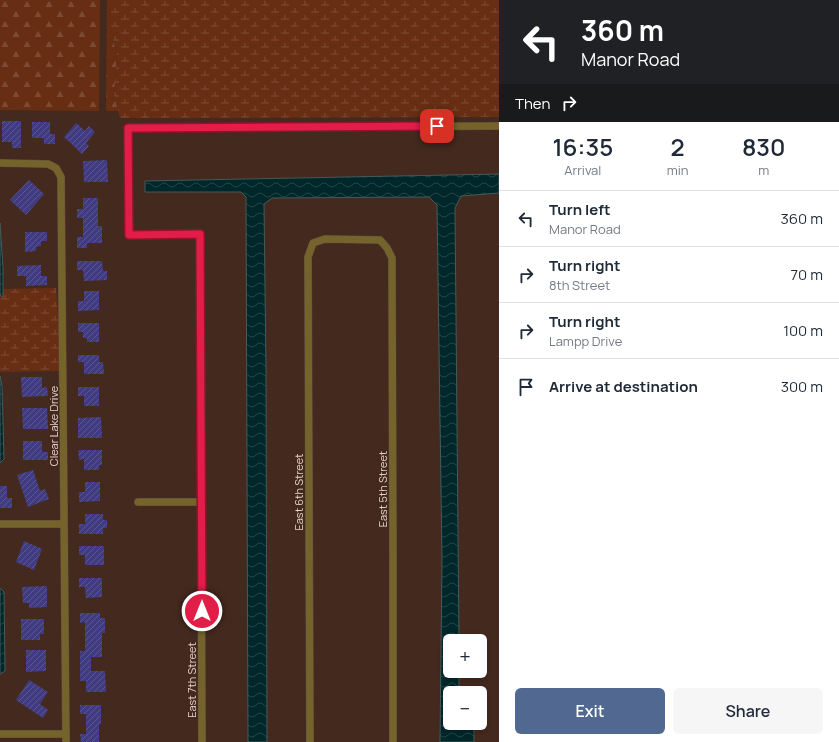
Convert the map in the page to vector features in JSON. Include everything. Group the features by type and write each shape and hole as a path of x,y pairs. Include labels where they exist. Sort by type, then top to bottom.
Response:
{"street":[{"name":"East 7th Street","path":"202,742 200,234 129,235 128,128 499,126"},
{"path":"0,163 48,164 56,168 62,163"},
{"name":"Clear Lake Drive","path":"56,168 62,181 66,742"},
{"name":"East 5th Street","path":"313,243 325,239 380,240 387,248 392,258 394,559 393,742"},
{"name":"East 6th Street","path":"310,742 308,257 313,243"},
{"path":"138,502 201,502"},
{"path":"0,524 64,524"},
{"path":"0,734 66,734"}],"green space":[{"path":"0,0 100,0 99,111 0,110"},
{"path":"107,0 109,0 110,25 117,57 114,95 118,111 106,111"},
{"path":"109,0 499,0 499,117 120,118 114,95 117,57 110,25"},
{"path":"56,288 62,371 0,372 0,295 3,296 3,289"}],"water":[{"path":"499,174 499,193 461,196 455,208 459,634 443,634 443,678 459,678 459,686 443,686 443,730 474,730 474,742 440,742 442,560 437,205 429,197 272,198 264,204 267,742 248,742 246,197 241,192 145,192 145,181"},
{"path":"0,223 3,268 3,297 0,295"},
{"path":"0,376 2,386 4,459 0,463"},
{"path":"0,588 4,592 5,671 0,674"}],"building":[{"path":"2,121 21,121 21,148 12,148 12,142 2,142"},
{"path":"32,122 50,122 50,134 55,134 55,144 44,144 44,138 32,138"},
{"path":"76,123 85,131 89,126 95,132 86,143 89,146 82,154 64,137"},
{"path":"107,160 108,182 84,182 83,161"},
{"path":"29,180 44,194 26,215 10,200"},
{"path":"83,198 98,198 98,226 102,226 102,243 87,243 87,248 77,248 77,237 83,237 83,218 77,218 77,209 83,209"},
{"path":"25,232 47,232 47,241 41,241 41,246 36,247 36,251 25,252"},
{"path":"77,261 102,261 103,271 107,271 107,280 84,281 83,270 77,270"},
{"path":"41,265 41,276 47,276 47,285 26,286 26,276 17,276 17,266"},
{"path":"84,291 99,291 99,310 78,311 78,301 84,301"},
{"path":"78,323 99,323 99,342 87,342 87,338 83,338 83,332 78,332"},
{"path":"78,355 99,355 99,362 103,362 104,374 84,374 84,362 78,362"},
{"path":"21,377 42,377 42,388 47,387 48,396 22,397"},
{"path":"78,387 99,387 99,406 84,406 84,396 78,396"},
{"path":"22,408 47,408 48,429 23,429"},
{"path":"101,417 102,438 78,438 78,418"},
{"path":"23,441 42,441 42,452 48,452 48,460 23,460"},
{"path":"78,450 102,450 102,465 99,465 99,470 84,470 84,459 79,460"},
{"path":"33,470 40,491 45,489 49,499 28,507 17,475"},
{"path":"85,482 100,482 100,501 79,502 79,492 85,492"},
{"path":"0,486 7,486 7,498 12,498 12,508 0,508"},
{"path":"85,514 103,514 103,520 107,520 107,528 103,528 103,534 79,534 79,524 85,524"},
{"path":"24,541 42,549 34,570 16,562"},
{"path":"79,546 104,546 104,565 85,565 85,555 79,555"},
{"path":"79,578 102,578 102,597 86,598 85,587 79,587"},
{"path":"47,586 47,607 29,608 29,603 23,603 22,587"},
{"path":"80,613 100,613 100,618 105,618 105,633 102,633 102,657 91,657 91,671 105,671 106,692 86,692 86,681 80,681 80,651 85,651 85,622 80,623"},
{"path":"21,619 44,619 44,634 40,634 40,640 21,640"},
{"path":"26,650 46,650 46,671 26,672"},
{"path":"29,680 48,692 40,704 48,710 43,718 16,700"},
{"path":"80,705 101,705 99,742 81,742 80,734 86,734 86,714 80,714"}],"route":[{"path":"202,611 200,234 129,235 128,128 437,126"}]}
